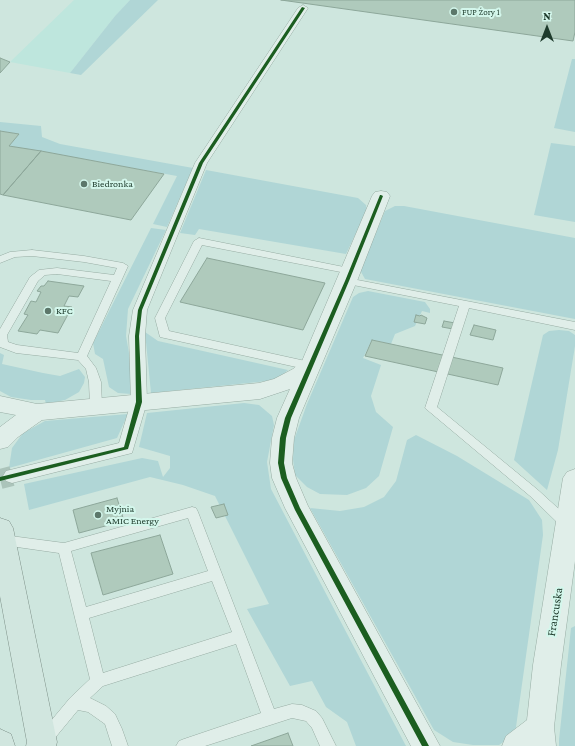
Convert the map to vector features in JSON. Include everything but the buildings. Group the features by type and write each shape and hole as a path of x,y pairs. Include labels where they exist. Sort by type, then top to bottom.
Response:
{"main road":[{"path":"1,534 42,744"}],"street":[{"path":"12,476 126,448 139,402 137,336 140,310 201,163 303,8"},
{"path":"381,196 349,276 288,418 283,438 281,463 290,495 426,746"},
{"path":"0,404 37,412 260,391 282,384 300,374 310,366"},
{"path":"260,391 274,395 283,404 288,418"},
{"path":"0,441 10,431 37,412"},
{"name":"Francuska","path":"541,736 547,665 575,478"},
{"path":"516,746 541,736"}],"lane":[{"path":"310,366 164,334 160,318 199,241 465,304 575,326"},
{"path":"0,260 13,254 32,253 84,259 123,266 81,357"},
{"path":"96,406 95,382 91,368 81,357 16,349 3,344 2,335 34,279 42,272 57,271 117,279"},
{"path":"465,304 430,408 534,493 568,525"},
{"path":"1,534 64,548 192,512 270,717"},
{"path":"64,548 98,681"},
{"path":"81,614 216,574"},
{"path":"42,744 75,703 98,681 240,636"},
{"path":"75,703 90,705 110,718 120,746"},
{"path":"184,746 292,711 302,712 311,716 317,723 328,746"}],"shaded area":[{"path":"74,0 130,0 115,16 70,73 10,62"},
{"path":"130,0 158,0 81,75 70,73 115,16"},
{"path":"572,59 575,59 575,132 554,128"},
{"path":"0,122 41,126 42,137 60,144 193,168 167,227 153,224 177,176 9,146 19,134 0,131"},
{"path":"551,143 575,146 575,222 534,215"},
{"path":"206,170 358,198 366,205 367,210 346,254 199,229 195,235 180,233"},
{"path":"395,206 404,206 575,238 575,319 365,279 360,270 385,211"},
{"path":"151,228 166,230 128,309 126,336 133,376 131,394 118,393 109,387 103,359 95,354 93,343"},
{"path":"368,291 425,302 430,309 430,313 422,311 415,326 395,334 391,344 372,340 363,358 381,365 371,396 376,412 393,427 379,476 366,488 347,495 320,494 307,487 295,475 293,459 294,440 307,404 353,297 359,293"},
{"path":"549,331 569,331 575,335 575,346 558,450 547,490 514,460 543,335"},
{"path":"145,332 158,341 288,370 277,380 151,393"},
{"path":"0,353 4,355 2,364 43,373 60,376 79,369 85,377 84,383 79,392 65,400 46,404 45,400 31,400 11,397 0,391"},
{"path":"244,403 259,405 272,416 274,425 267,462 271,489 406,746 356,746 347,722 326,707 312,681 290,686 247,609 269,604 215,496 183,485 150,477 29,510 24,484 142,458 158,461 163,477 170,468 170,456 139,447 147,413"},
{"path":"128,414 117,438 9,468 12,448 23,433 45,421"},
{"path":"416,435 457,456 529,500 542,520 543,535 515,734 499,745 473,745 453,742 434,730 310,508 340,511 364,507 384,497 396,481 407,440"},
{"path":"575,626 575,746 559,746 571,628"}],"tunnel":[{"path":"0,479 12,476"}],"cycle path":[{"path":"0,479 126,448 139,402 137,336 140,310 201,163 303,8"},
{"path":"381,196 347,281 288,418 283,438 281,463 284,478 297,508 426,746"}],"place":[{"name":"FUP Żory 1","path":"454,12"},
{"name":"Biedronka","path":"84,184"},
{"name":"KFC","path":"48,311"},
{"name":"Myjnia AMIC Energy","path":"98,515"}]}
